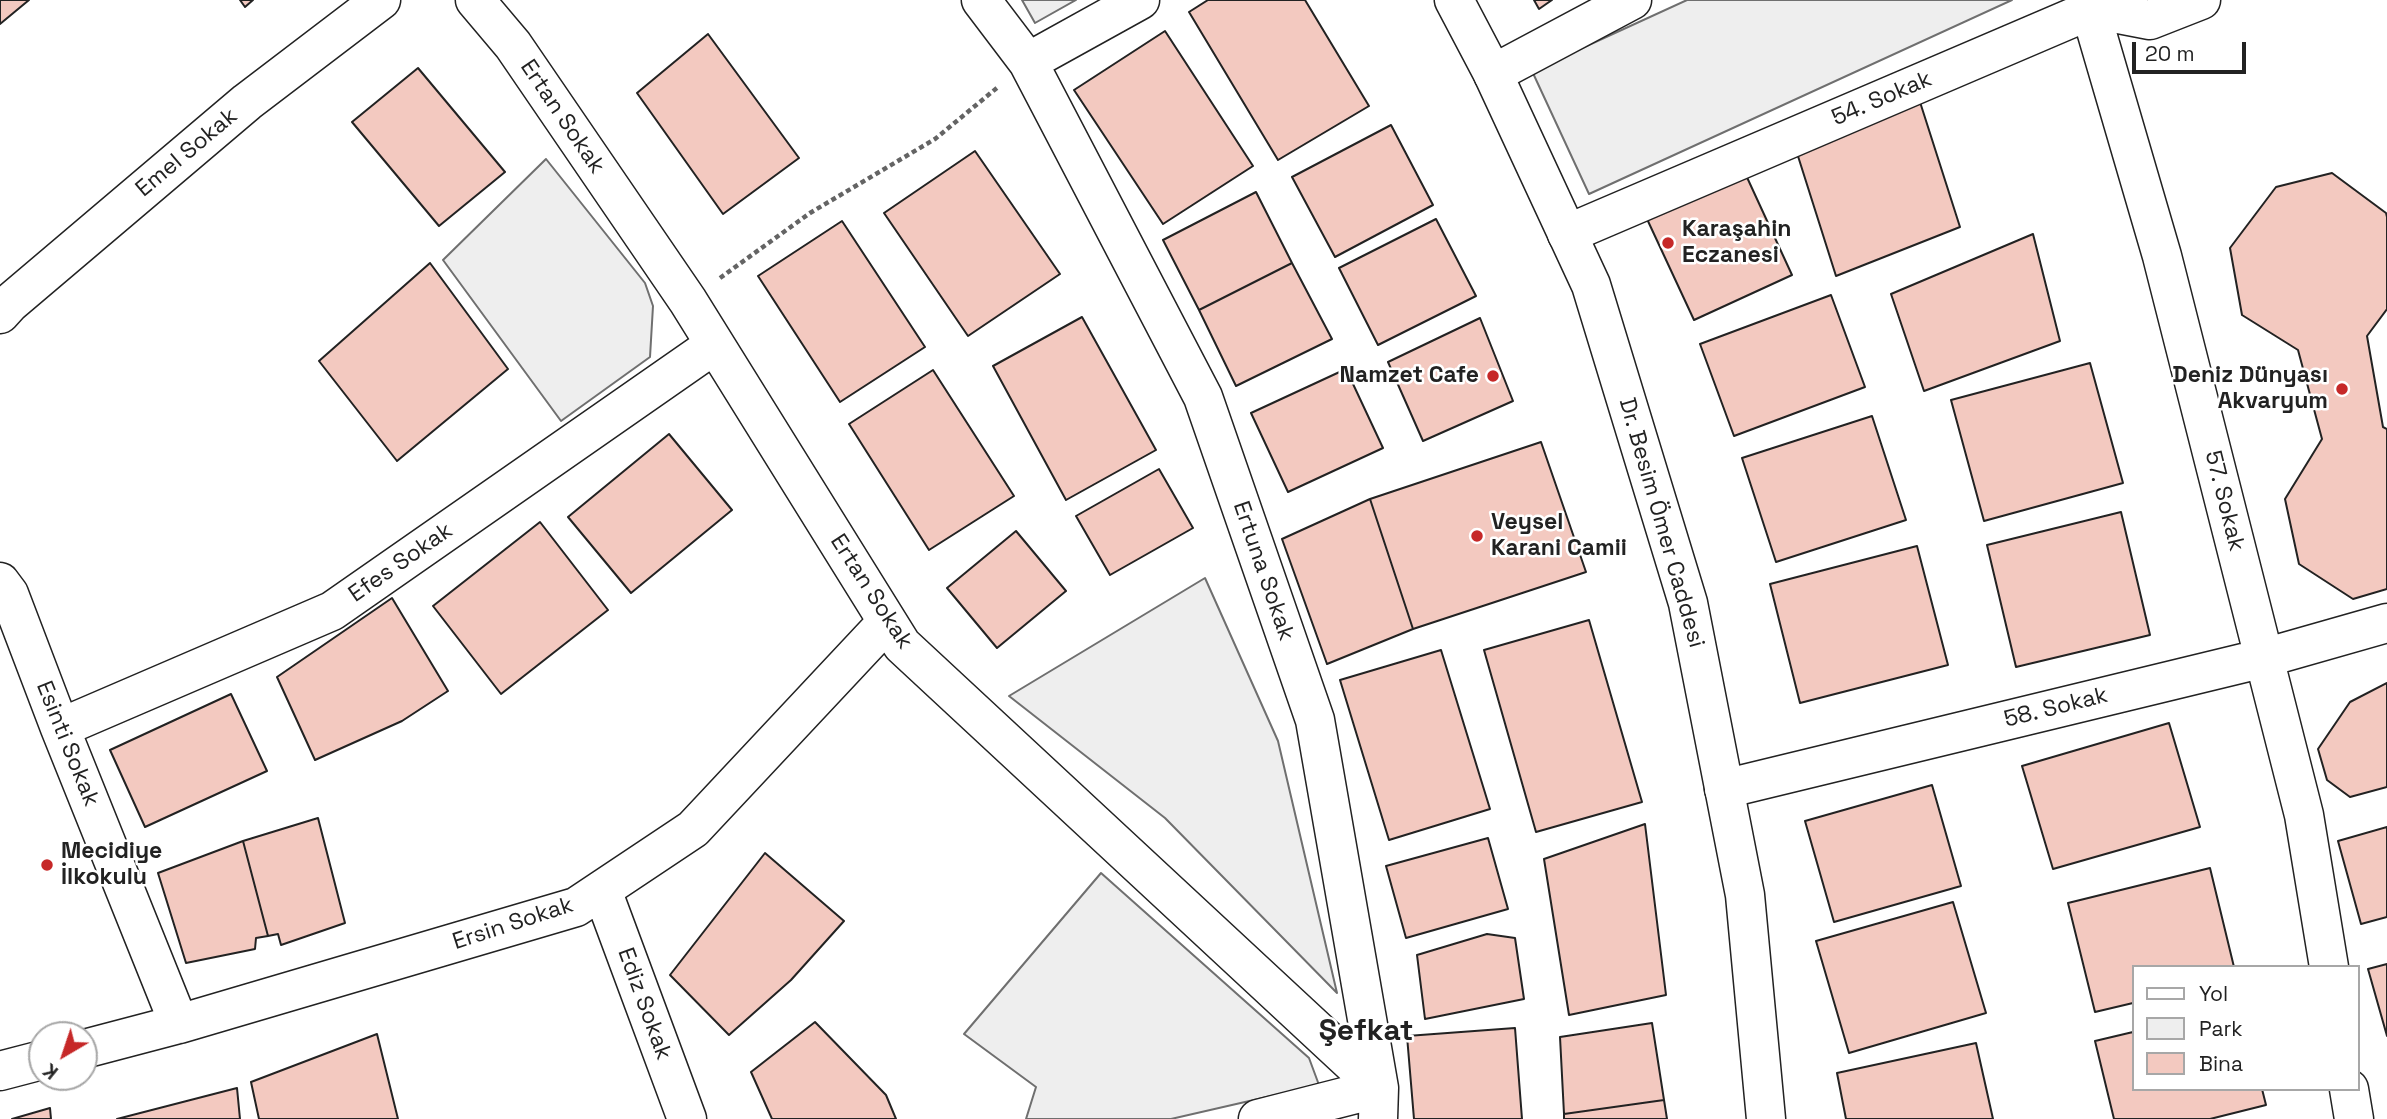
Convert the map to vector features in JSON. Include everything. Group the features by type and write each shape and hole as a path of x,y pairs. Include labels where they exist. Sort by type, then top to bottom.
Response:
{"street":[{"name":"Emel Sokak","path":"0,314 247,102 381,0"},
{"name":"Ertan Sokak","path":"475,0 513,45 688,301 902,646 1378,1104"},
{"name":"Ertuna Sokak","path":"981,0 1028,62 1203,397 1315,720 1378,1104"},
{"path":"1028,62 1140,0"},
{"name":"Dr. Besim Ömer Caddesi","path":"1454,0 1493,74 1591,285 1688,603 1745,895 1766,1119"},
{"path":"1493,74 1632,0"},
{"path":"2092,5 2150,20 2201,0"},
{"name":"54. Sokak","path":"1567,234 2092,5"},
{"name":"57. Sokak","path":"2092,5 2093,20 2162,256 2304,815 2329,965"},
{"name":"Efes Sokak","path":"60,728 332,611 714,345"},
{"name":"Esinti Sokak","path":"0,582 9,594 60,728 180,1024"},
{"name":"Ersin Sokak","path":"98,1045 180,1024 576,907 693,829 887,622"},
{"name":"58. Sokak","path":"1724,789 2264,658 2387,623"},
{"name":"Ediz Sokak","path":"602,890 687,1119"},
{"path":"0,1071 28,1064"},
{"path":"2349,1091 2354,1119"},
{"path":"1258,1119 1378,1104"}],"path":[{"path":"688,301 810,213 935,139 1028,62"}],"green space":[{"path":"1022,0 1076,0 1035,23"},
{"path":"1687,0 2012,0 1589,194 1532,71"},
{"path":"546,159 645,283 653,306 650,357 561,421 443,260"},
{"path":"1205,578 1278,741 1337,993 1165,818 1009,696"},
{"path":"1101,873 1309,1058 1319,1085 1171,1119 1026,1119 1036,1087 964,1034"}],"building":[{"path":"0,0 29,0 0,24"},
{"path":"240,0 253,0 245,7"},
{"path":"1208,0 1305,0 1369,106 1278,160 1189,12"},
{"path":"1534,0 1552,0 1539,9"},
{"path":"1165,31 1253,166 1163,224 1074,90"},
{"path":"708,34 799,158 723,214 637,93"},
{"path":"418,68 505,172 439,226 352,122"},
{"path":"1920,102 1960,227 1836,276 1797,153"},
{"path":"1391,125 1433,205 1335,257 1292,177"},
{"path":"975,151 1060,274 968,336 884,213"},
{"path":"1745,173 1792,275 1694,320 1647,219"},
{"name":"Deniz Dünyası Akvaryum","path":"2332,173 2386,213 2387,217 2387,309 2367,336 2383,427 2387,429 2387,589 2353,599 2299,564 2285,499 2322,439 2298,350 2242,315 2230,248 2276,187"},
{"path":"1256,192 1292,263 1199,310 1163,240"},
{"path":"1436,219 1476,296 1378,345 1339,268"},
{"path":"842,221 925,347 840,402 758,276"},
{"path":"2033,234 2060,341 1924,391 1891,294"},
{"path":"430,263 508,369 397,461 319,361"},
{"path":"1292,263 1332,339 1236,386 1199,310"},
{"path":"1831,295 1865,387 1734,436 1700,344"},
{"path":"1082,317 1156,450 1066,500 993,366"},
{"path":"1480,318 1513,401 1423,441 1388,362"},
{"path":"2090,363 2123,483 1984,521 1951,400"},
{"path":"1346,369 1383,448 1288,492 1251,413"},
{"path":"933,370 1014,496 929,550 849,424"},
{"path":"1872,416 1906,520 1776,562 1742,458"},
{"path":"669,434 732,510 631,593 568,517"},
{"name":"Veysel Karani Camii","path":"1541,442 1586,572 1413,629 1370,499"},
{"path":"1159,469 1193,528 1110,575 1076,516"},
{"path":"1370,499 1413,629 1327,664 1282,539"},
{"path":"2121,512 2150,635 2016,667 1987,545"},
{"path":"540,522 608,610 501,694 433,606"},
{"path":"1016,531 1066,591 997,648 947,588"},
{"path":"1917,546 1948,665 1800,703 1770,584"},
{"path":"392,598 448,691 402,721 315,760 277,677"},
{"path":"1589,620 1642,802 1536,832 1484,650"},
{"path":"1441,650 1490,809 1389,840 1340,680"},
{"path":"2387,683 2387,787 2350,797 2327,780 2318,749 2350,702"},
{"path":"231,694 267,771 145,827 110,750"},
{"path":"2169,723 2200,827 2053,869 2022,766"},
{"path":"1932,785 1961,886 1834,922 1805,821"},
{"path":"318,818 345,923 281,945 278,934 268,936 243,841"},
{"path":"1645,824 1666,995 1569,1015 1544,859"},
{"path":"2387,827 2387,917 2361,924 2338,841"},
{"path":"1488,838 1508,909 1406,938 1386,866"},
{"path":"243,841 268,936 256,938 255,949 186,963 158,873"},
{"path":"765,853 844,921 791,980 729,1035 670,975"},
{"path":"2210,868 2234,965 2132,965 2132,1003 2095,1012 2068,903"},
{"path":"1953,902 1986,1013 1849,1053 1816,941"},
{"path":"1487,934 1515,938 1524,999 1425,1019 1417,955"},
{"path":"2387,964 2387,1036 2368,969"},
{"path":"815,1022 886,1095 896,1119 772,1119 751,1072"},
{"path":"1652,1023 1664,1100 1564,1114 1560,1037"},
{"path":"1515,1028 1522,1119 1414,1119 1407,1036"},
{"path":"2132,1032 2132,1091 2262,1091 2266,1105 2210,1119 2114,1119 2095,1041"},
{"path":"377,1034 398,1119 259,1119 251,1082"},
{"path":"1976,1043 1993,1119 1846,1119 1837,1073"},
{"path":"237,1088 240,1119 117,1119"},
{"path":"1664,1100 1667,1119 1564,1119 1564,1114"},
{"path":"50,1108 51,1119 12,1119"}],"place":[{"name":"Karaşahin Eczanesi","path":"1668,243"},
{"name":"Namzet Cafe","path":"1493,376"},
{"name":"Deniz Dünyası Akvaryum","path":"2342,389"},
{"name":"Veysel Karani Camii","path":"1477,536"},
{"name":"Mecidiye İlkokulu","path":"47,865"}],"district":[{"name":"Şefkat","path":"1366,1032"}]}
